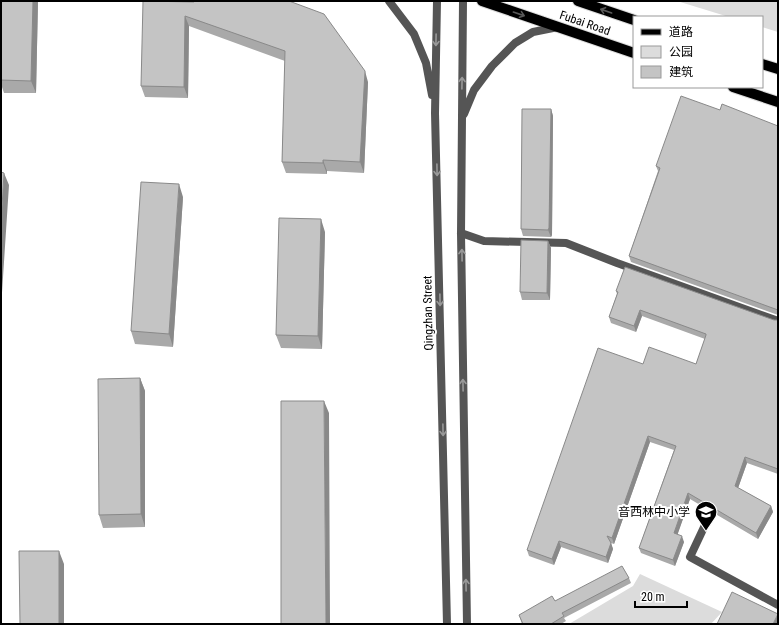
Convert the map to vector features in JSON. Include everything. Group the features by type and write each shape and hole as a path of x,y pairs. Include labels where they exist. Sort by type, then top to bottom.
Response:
{"main road":[{"name":"Fubai Road","path":"482,1 633,53"},
{"name":"Fubai Road","path":"578,1 633,20"},
{"path":"763,64 778,69"},
{"path":"736,88 778,102"}],"street":[{"path":"389,1 414,34 426,63 435,113"},
{"name":"Qingzhan Street","path":"437,1 435,113 447,624"},
{"path":"463,1 461,233 467,624"},
{"path":"462,118 474,90 492,66 515,43 533,32 558,28"},
{"path":"461,233 484,241 566,243 778,321"},
{"path":"706,524 690,557 778,605"}],"green space":[{"path":"677,1 778,1 778,32 763,27 763,16 726,16"},
{"path":"640,574 722,612 711,624 569,624 633,586"}],"building":[{"path":"1,1 33,1 31,81 1,80"},
{"path":"143,1 289,1 324,14 365,71 360,162 323,160 323,163 282,162 285,51 185,16 184,87 141,86"},
{"path":"681,96 720,110 722,104 778,126 778,310 629,256 660,168 656,166"},
{"path":"522,109 551,109 548,230 521,229"},
{"path":"1,172 4,173 1,224"},
{"path":"141,182 179,184 169,334 131,331"},
{"path":"279,218 321,219 318,336 276,335"},
{"path":"521,240 548,241 547,293 520,292"},
{"path":"625,267 774,320 778,320 778,469 745,457 735,486 771,506 756,533 688,493 674,533 682,536 673,560 639,548 676,446 648,436 612,538 607,536 611,543 606,557 559,541 552,559 527,550 598,348 643,364 649,347 696,364 706,335 640,310 634,326 609,317 618,292 616,291"},
{"path":"140,378 141,514 99,515 98,379"},
{"path":"281,401 324,401 326,624 281,624"},
{"path":"19,551 59,551 59,624 20,624"},
{"path":"622,566 629,578 562,613 564,616 551,624 523,624 519,615 552,596 555,601"},
{"path":"732,592 778,614 773,624 717,624"}],"place":[{"name":"音西林中小学","path":"706,532"}]}
